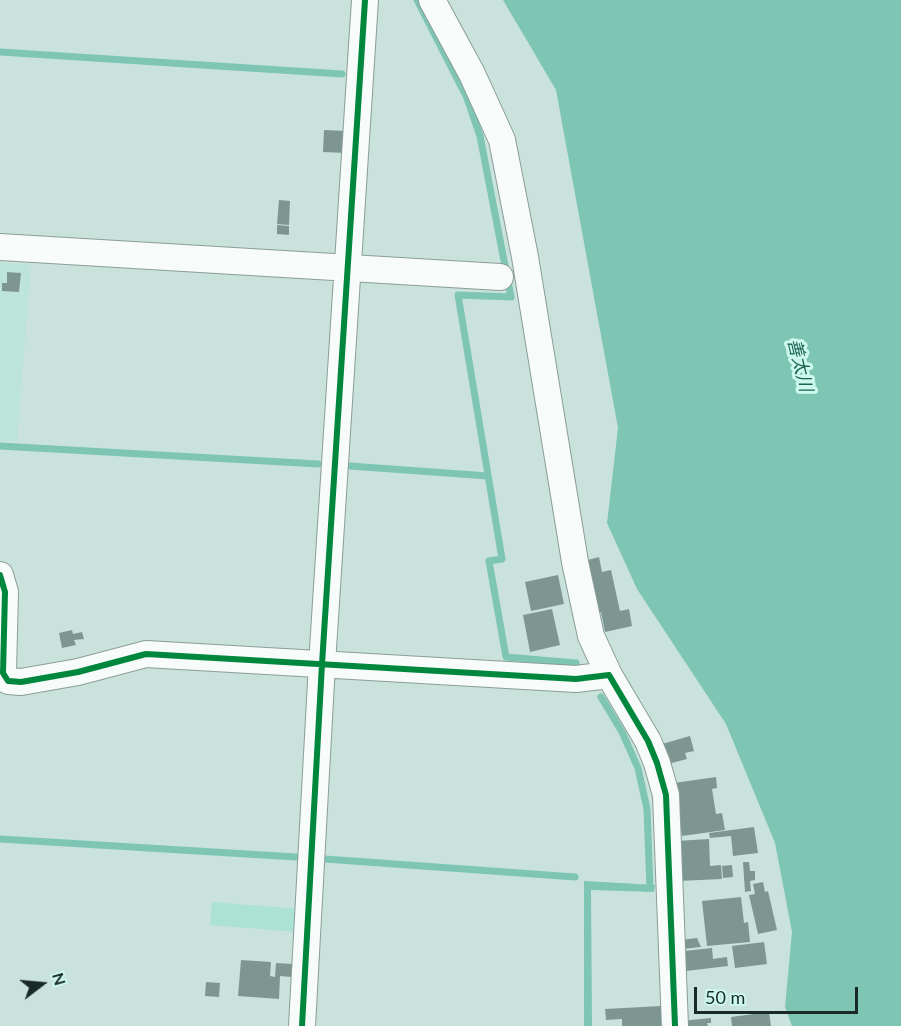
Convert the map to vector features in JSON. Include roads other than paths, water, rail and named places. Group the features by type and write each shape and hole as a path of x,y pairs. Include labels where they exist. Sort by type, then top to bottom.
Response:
{"street":[{"path":"302,1026 322,664 365,0"},
{"path":"432,0 472,74 502,140 525,257 575,562 591,636 609,675 648,741 666,795 675,1026"},
{"path":"0,247 500,277"},
{"path":"0,575 5,592 3,673 8,681 21,682 78,672 146,654 576,679 609,675"}],"water":[{"name":"善太川","path":"503,0 901,0 901,1026 792,1026 785,1007 792,932 775,843 726,724 637,589 607,523 618,428 556,90"},
{"path":"584,881 655,885 654,892 591,890 592,1026 584,1026"}],"waterway":[{"path":"417,0 467,98 480,136 511,297 458,295 502,559 489,561 506,657 576,663"},
{"path":"0,52 342,74"},
{"path":"0,446 318,464"},
{"path":"350,466 488,476"},
{"path":"601,697 622,732 638,768 647,809 650,888 644,888"},
{"path":"0,839 296,857"},
{"path":"325,859 575,877"}]}
